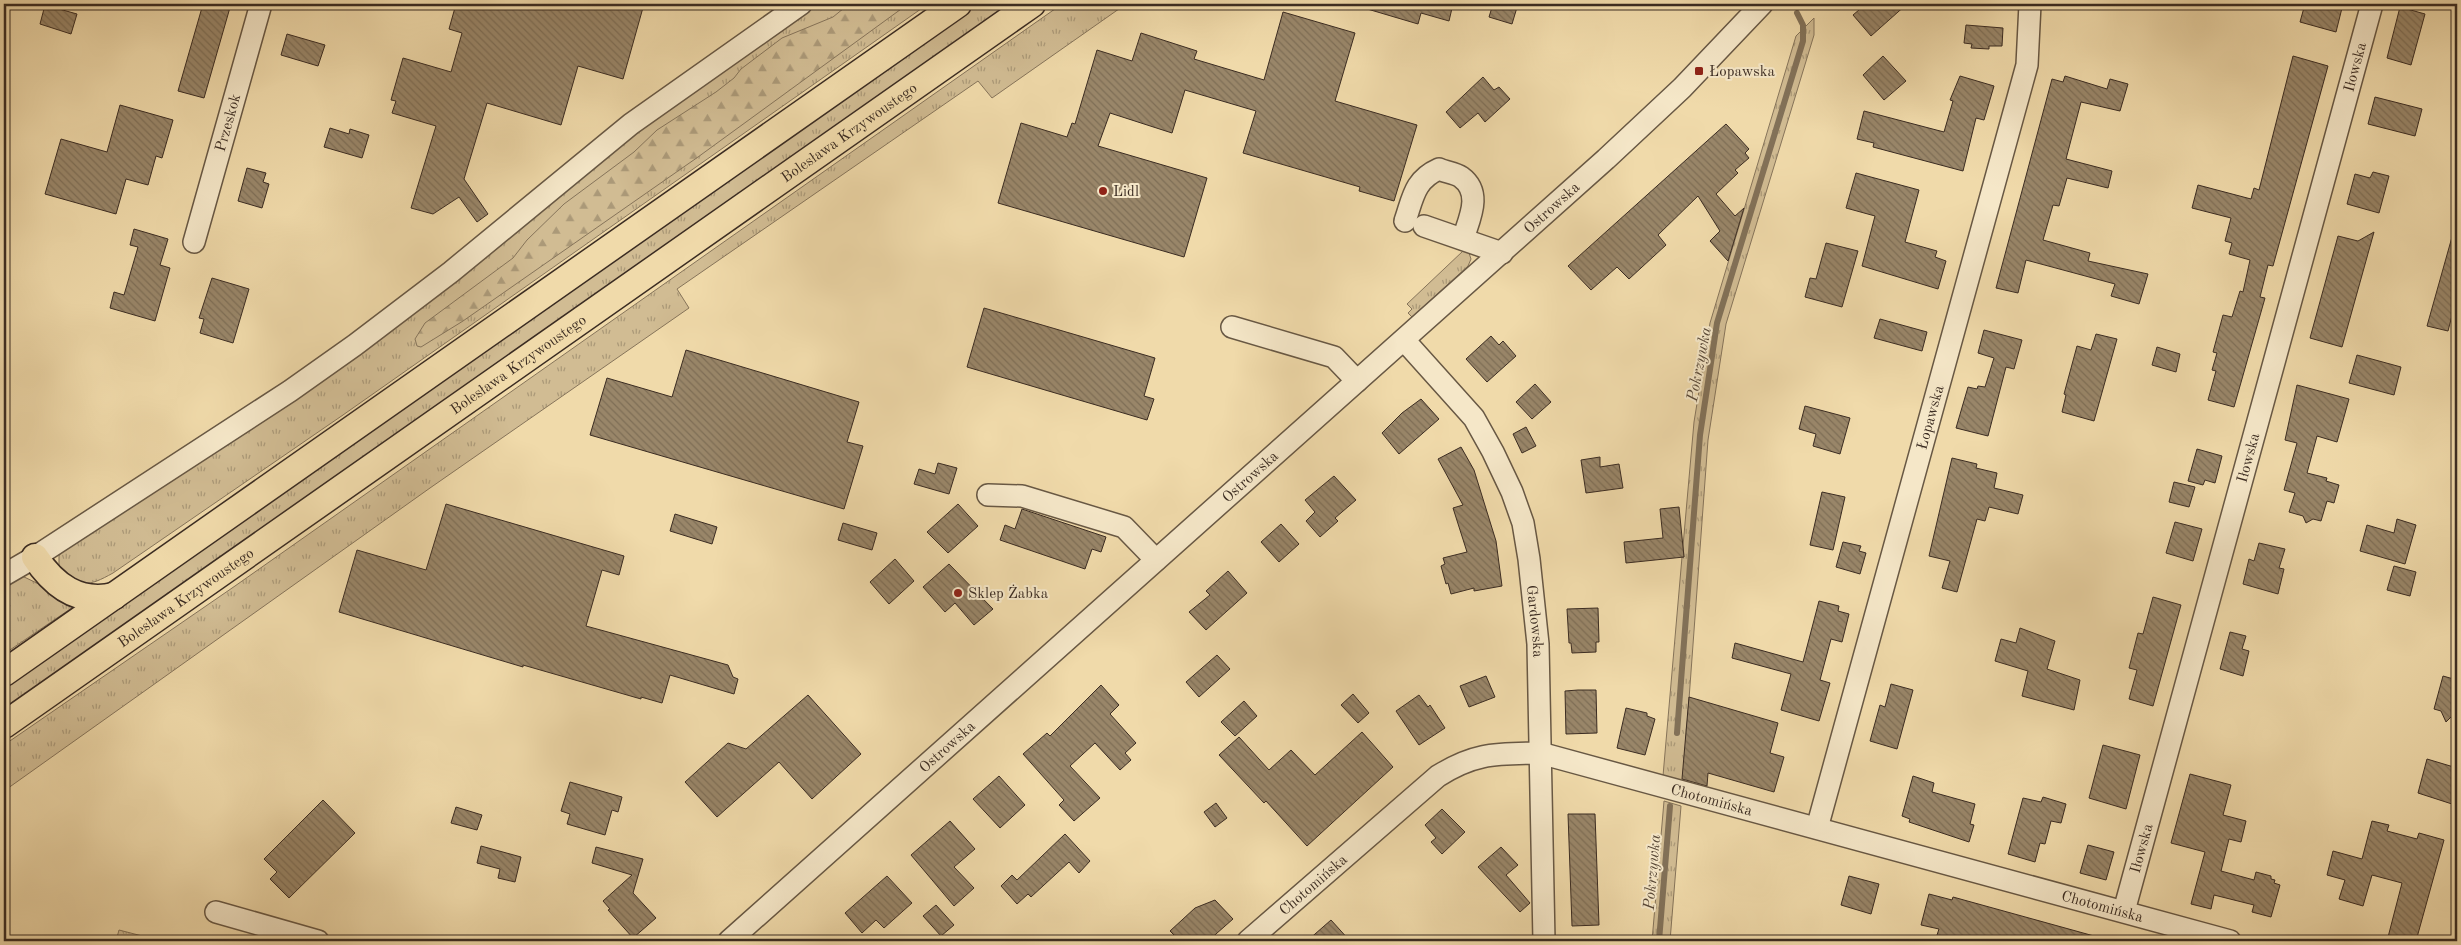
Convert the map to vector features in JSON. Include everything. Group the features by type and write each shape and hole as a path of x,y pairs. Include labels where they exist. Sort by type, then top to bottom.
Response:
{"main road":[{"path":"4,673 958,4"},
{"name":"Bolesława Krzywoustego","path":"4,725 1032,4"},
{"path":"35,557 48,575 80,596 91,599 114,596"}],"street":[{"name":"Przeskok","path":"194,242 261,4"},
{"path":"4,575 35,557 290,391 355,345 451,272 632,124 800,4"},
{"name":"Łopawska","path":"1817,828 2027,65 2030,4"},
{"name":"Iłowska","path":"2124,911 2372,4"},
{"name":"Ostrowska","path":"729,941 1502,253 1650,118 1760,5"},
{"path":"1463,240 1474,201 1471,188 1461,177 1439,169 1427,174 1418,184 1415,224 1463,240 1502,253"},
{"path":"1232,327 1334,357 1357,381"},
{"name":"Gardowska","path":"1404,340 1474,418 1512,492 1523,523 1536,615 1544,941"},
{"path":"988,495 1022,496 1124,527 1156,560"},
{"name":"Chotomińska","path":"1248,941 1438,776 1467,760 1489,754 1540,753 2230,941"},
{"path":"216,912 318,941"}],"green space":[{"path":"816,4 928,4 343,415 113,573 97,581 85,583 66,575 59,568 59,556 62,550 330,376 617,146"},
{"path":"849,4 908,4 698,157 463,321 421,347 417,346 415,339 425,323 513,258 527,240 564,204 634,152 657,130 716,92 734,78 741,69 782,38 833,17"},
{"path":"979,4 1012,4 4,711 4,688"},
{"path":"1062,4 1126,4 992,98 978,81 677,289 689,308 430,488 4,791 4,745 235,586"},
{"path":"1814,18 1814,35 1726,324 1708,440 1683,781 1663,776 1682,557 1684,557 1683,546 1694,422 1710,323 1796,36"},
{"path":"1463,251 1469,253 1471,259 1468,266 1412,317 1408,313 1412,309 1407,304"},
{"path":"22,576 79,603 4,654 4,583"},
{"path":"1664,801 1681,806 1670,941 1652,941"},
{"path":"119,930 150,938 149,941 124,939 123,941 116,941"}],"building":[{"path":"203,4 231,4 204,98 178,91"},
{"path":"456,4 644,4 623,79 578,66 561,125 487,103 464,179 488,214 477,222 459,197 433,214 411,208 436,126 392,113 396,101 391,100 403,58 451,72 462,33 449,29"},
{"path":"1364,4 1453,4 1449,21 1421,13 1418,24 1364,8"},
{"path":"1493,4 1518,4 1512,24 1489,17"},
{"path":"1866,4 1907,4 1871,36 1853,15"},
{"path":"2305,4 2343,4 2336,32 2300,22"},
{"path":"45,5 77,14 71,34 40,24"},
{"path":"2400,7 2425,14 2411,65 2387,58"},
{"path":"1283,12 1355,33 1335,101 1417,125 1394,201 1359,191 1360,187 1243,153 1256,111 1185,90 1172,133 1110,113 1098,146 1207,178 1184,257 998,203 1021,123 1067,137 1072,123 1075,124 1097,50 1132,61 1141,33 1197,51 1194,59 1264,80"},
{"path":"1966,25 2003,28 2002,46 1989,46 1989,49 1971,48 1972,44 1964,43"},
{"path":"287,34 325,45 318,66 281,55"},
{"path":"1883,56 1906,81 1884,100 1863,75"},
{"path":"2293,56 2328,66 2273,266 2268,265 2260,297 2265,298 2234,407 2208,400 2216,371 2212,370 2217,353 2213,352 2223,315 2232,317 2240,291 2243,292 2250,260 2229,254 2232,243 2225,241 2231,218 2192,208 2198,185 2251,199 2254,188 2259,190"},
{"path":"1960,76 1994,86 1984,120 1976,118 1963,171 1873,147 1874,143 1857,139 1864,111 1944,132 1953,101 1950,100"},
{"path":"2065,76 2107,89 2110,79 2128,84 2120,111 2081,102 2066,159 2112,171 2108,188 2067,178 2059,206 2053,205 2043,240 2090,253 2088,261 2148,274 2139,304 2111,296 2115,284 2026,260 2018,293 1996,288 2052,79 2063,82"},
{"path":"1483,77 1494,90 1499,87 1510,99 1485,122 1478,113 1460,128 1446,112"},
{"path":"2375,97 2422,109 2415,136 2368,124"},
{"path":"120,105 173,120 162,158 156,156 148,185 126,179 116,214 45,194 61,139 107,152"},
{"path":"1726,124 1749,149 1745,153 1749,158 1735,170 1738,173 1716,194 1735,216 1744,208 1728,261 1710,241 1720,231 1698,196 1658,235 1666,245 1629,279 1617,267 1591,290 1568,266"},
{"path":"330,128 349,134 350,129 369,135 362,158 324,147"},
{"path":"247,168 266,173 263,182 269,184 262,208 238,201"},
{"path":"2373,172 2389,176 2379,213 2347,204 2355,174 2370,178"},
{"path":"1856,173 1919,190 1905,242 1937,251 1935,257 1946,261 1938,289 1862,266 1875,216 1846,208"},
{"path":"134,229 168,239 160,265 170,268 155,321 110,308 114,292 124,295 138,247 130,245"},
{"path":"2374,232 2342,347 2310,338 2338,236 2358,241"},
{"path":"2452,237 2457,237 2457,296 2448,331 2427,326"},
{"path":"1826,243 1858,251 1842,307 1805,297 1810,278 1816,279"},
{"path":"212,278 249,289 233,343 200,333 204,319 199,318"},
{"path":"984,308 1155,358 1144,396 1154,399 1147,420 967,367"},
{"path":"1880,319 1927,332 1922,351 1874,338"},
{"path":"1984,330 2022,340 2014,369 2006,367 1988,436 1956,428 1968,387 1977,389 1978,386 1985,387 1994,358 1978,353"},
{"path":"2096,334 2117,339 2094,421 2062,412 2066,395 2064,394 2077,346 2091,350"},
{"path":"1491,336 1499,345 1503,341 1516,356 1487,382 1466,359"},
{"path":"2157,347 2180,354 2176,372 2152,365"},
{"path":"686,350 859,402 847,442 863,446 844,509 590,435 607,378 672,397"},
{"path":"2357,355 2401,367 2394,395 2349,383"},
{"path":"1535,384 1551,402 1532,419 1516,402"},
{"path":"2297,385 2349,399 2337,442 2317,436 2307,473 2327,478 2326,481 2339,485 2334,503 2327,501 2321,521 2313,519 2306,523 2303,516 2289,512 2295,493 2284,490 2297,443 2285,440"},
{"path":"1421,399 1439,419 1399,454 1382,433 1402,413"},
{"path":"1805,406 1850,418 1840,454 1813,446 1816,434 1799,429"},
{"path":"1526,427 1536,446 1522,453 1513,434"},
{"path":"1461,447 1474,470 1496,541 1502,586 1474,591 1474,588 1451,594 1441,566 1445,564 1443,558 1467,552 1453,508 1463,505 1438,459"},
{"path":"2197,449 2222,456 2215,483 2205,480 2203,485 2188,481"},
{"path":"1600,457 1600,467 1619,464 1623,488 1586,493 1581,460"},
{"path":"1952,458 1977,464 1976,468 1997,473 1994,488 2023,495 2018,514 1989,507 1985,521 1977,519 1957,592 1942,588 1950,561 1929,556"},
{"path":"938,463 957,468 949,494 914,484 919,469 935,474"},
{"path":"1334,476 1356,500 1335,518 1338,521 1320,537 1306,521 1315,512 1305,500"},
{"path":"2174,482 2195,487 2189,507 2169,502"},
{"path":"1822,492 1845,497 1833,550 1810,545"},
{"path":"446,504 624,556 619,575 602,570 586,626 728,665 733,677 738,679 734,694 670,675 662,703 641,697 641,699 523,665 523,667 339,612 357,550 426,570"},
{"path":"958,504 978,526 948,553 927,532"},
{"path":"1679,507 1684,557 1626,563 1624,542 1663,538 1660,509"},
{"path":"1022,509 1106,537 1101,552 1092,549 1085,569 1000,540 1005,525 1015,529"},
{"path":"675,514 717,527 712,544 670,531"},
{"path":"2397,519 2416,525 2405,564 2360,551 2367,525 2394,533"},
{"path":"2175,522 2202,529 2193,561 2166,553"},
{"path":"843,523 877,533 872,550 838,540"},
{"path":"1281,524 1299,544 1279,562 1261,542"},
{"path":"1843,542 1861,546 1859,551 1866,553 1860,574 1836,567"},
{"path":"2259,543 2285,549 2279,568 2284,569 2278,594 2243,584 2249,559 2254,561"},
{"path":"895,559 914,581 889,604 870,582"},
{"name":"Sklep Żabka","path":"949,564 993,609 974,625 955,603 945,612 923,587"},
{"path":"2394,566 2416,572 2410,596 2387,590"},
{"path":"1228,571 1247,593 1206,630 1189,612 1210,595 1206,591"},
{"path":"2153,597 2181,605 2153,706 2129,699 2137,670 2129,668 2138,633 2143,634"},
{"path":"1819,601 1839,606 1838,611 1849,614 1842,642 1831,639 1820,680 1830,683 1819,721 1781,710 1791,674 1732,658 1735,643 1803,662"},
{"path":"1598,608 1599,642 1596,642 1596,652 1572,653 1571,643 1569,643 1567,609"},
{"path":"2020,628 2055,641 2047,669 2080,680 2074,710 2022,696 2028,671 1995,661 2001,639 2016,643"},
{"path":"2230,632 2246,636 2242,649 2249,651 2243,676 2220,669"},
{"path":"1217,655 1230,669 1199,697 1186,682"},
{"path":"1486,676 1495,697 1469,707 1460,686"},
{"path":"2443,676 2457,680 2457,711 2446,722 2441,711 2434,709"},
{"path":"1891,684 1913,690 1897,749 1870,741 1880,705 1885,707"},
{"path":"1101,685 1119,705 1110,714 1136,743 1125,753 1131,760 1120,770 1095,743 1070,766 1100,798 1074,821 1059,805 1064,800 1023,754 1047,733 1050,736"},
{"path":"1596,690 1597,733 1566,734 1565,691"},
{"path":"1353,694 1369,713 1358,723 1341,705"},
{"path":"808,695 861,754 812,799 779,762 717,817 685,782 728,743 746,749"},
{"path":"1419,695 1428,707 1430,705 1445,728 1419,745 1396,711"},
{"path":"1689,697 1778,723 1770,753 1784,757 1774,792 1708,773 1707,786 1682,779"},
{"path":"1244,701 1257,716 1235,736 1221,722"},
{"path":"1626,708 1647,713 1647,716 1655,719 1645,755 1617,748"},
{"path":"1362,732 1393,767 1307,846 1266,801 1264,803 1219,755 1239,737 1269,770 1291,750 1315,775"},
{"path":"2103,745 2140,755 2126,809 2089,798"},
{"path":"2427,759 2457,768 2457,784 2452,804 2418,793"},
{"path":"2190,774 2231,785 2223,815 2246,821 2241,842 2229,839 2221,871 2254,880 2256,872 2271,876 2271,879 2275,880 2274,883 2280,885 2271,917 2252,912 2254,905 2214,895 2211,909 2191,904 2205,852 2171,843"},
{"path":"999,776 1025,805 1000,828 973,799"},
{"path":"1913,776 1934,783 1932,792 1975,804 1970,824 1974,825 1969,842 1909,822 1910,819 1902,816"},
{"path":"570,782 622,797 618,812 612,810 605,835 567,824 570,814 561,811"},
{"path":"2043,797 2066,804 2061,823 2051,821 2045,844 2040,843 2035,862 2008,854 2023,798 2041,802"},
{"path":"323,800 355,833 289,898 270,879 277,872 264,859"},
{"path":"1216,803 1227,818 1215,827 1204,812"},
{"path":"456,807 482,815 477,830 451,823"},
{"path":"1442,809 1465,832 1442,854 1431,842 1436,838 1425,825"},
{"path":"1568,814 1595,814 1599,925 1572,926"},
{"path":"950,821 975,849 954,867 974,888 954,906 911,855"},
{"path":"2372,821 2389,825 2387,831 2417,839 2419,833 2444,840 2416,941 2387,941 2402,883 2372,875 2363,906 2339,899 2345,880 2327,875 2333,851 2362,859"},
{"path":"1065,834 1090,861 1079,873 1069,862 1031,897 1028,894 1017,904 1001,886 1012,875 1017,880"},
{"path":"2088,845 2114,852 2106,880 2080,873"},
{"path":"481,846 521,857 515,882 498,878 500,869 477,863"},
{"path":"596,847 643,859 633,893 656,918 633,938 608,910 610,909 603,901 632,875 592,863"},
{"path":"1501,847 1518,865 1506,875 1530,903 1520,912 1478,867"},
{"path":"887,876 912,903 884,928 876,920 862,933 845,913"},
{"path":"1849,876 1879,884 1871,914 1841,905"},
{"path":"1929,894 1952,900 1953,897 2094,936 2093,941 1935,941 1939,929 1921,925"},
{"path":"1215,900 1233,919 1208,941 1180,941 1170,931 1195,908"},
{"path":"936,905 954,925 941,936 923,916"},
{"path":"1331,920 1350,941 1307,941"}],"waterway":[{"name":"Pokrzywka","path":"1677,733 1700,435 1717,323 1803,41 1803,25 1797,13"},
{"name":"Pokrzywka","path":"1659,941 1670,806"}],"place":[{"name":"Łopawska","path":"1699,71"},
{"name":"Lidl","path":"1103,191"},
{"name":"Sklep Żabka","path":"958,593"}]}
